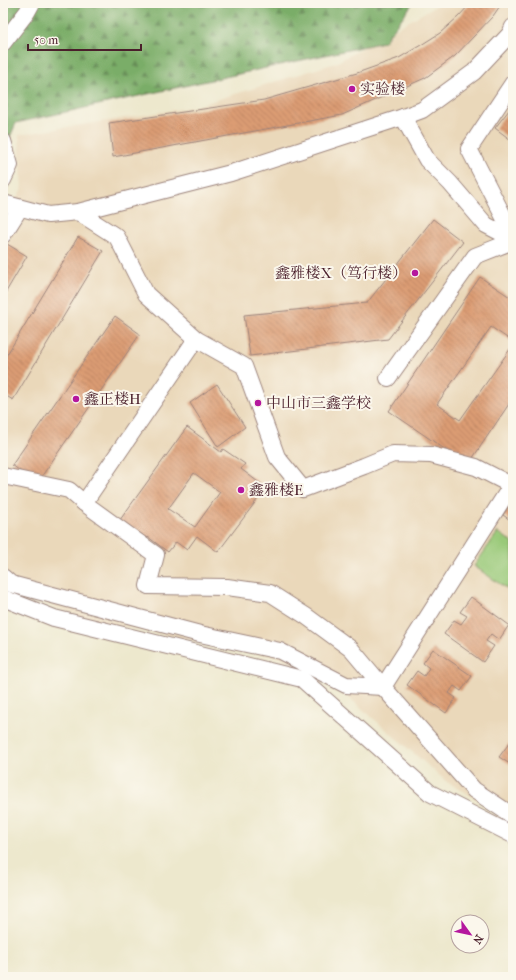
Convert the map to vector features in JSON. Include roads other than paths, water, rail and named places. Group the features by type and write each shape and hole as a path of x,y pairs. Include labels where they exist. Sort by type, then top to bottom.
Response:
{"street":[{"path":"3,43 27,12 32,3"},
{"path":"3,203 48,215 78,212 231,173 403,117 422,110 474,72 510,34 513,27"},
{"path":"513,83 469,149 513,235"},
{"path":"403,117 427,160 450,183 486,225 513,240"},
{"path":"3,141 10,165 3,180"},
{"path":"3,235 20,208"},
{"path":"78,212 117,237 146,294 196,339 244,366 277,457 303,489 393,454 431,455 476,467 512,484 383,687"},
{"path":"388,378 475,256 513,240"},
{"path":"84,503 196,339"},
{"path":"3,476 69,490 84,503 156,555 148,586 227,587 270,593 306,616 351,649 474,790 513,816"},
{"path":"3,577 11,584 200,634 280,651 346,685 383,687"},
{"path":"3,598 54,618 302,680 430,793 513,835"}],"place":[{"name":"实验楼","path":"352,89"},
{"name":"鑫雅楼X（笃行楼）","path":"415,273"},
{"name":"鑫正楼H","path":"76,399"},
{"name":"中山市三鑫学校","path":"258,403"},
{"name":"鑫雅楼E","path":"241,490"}]}
